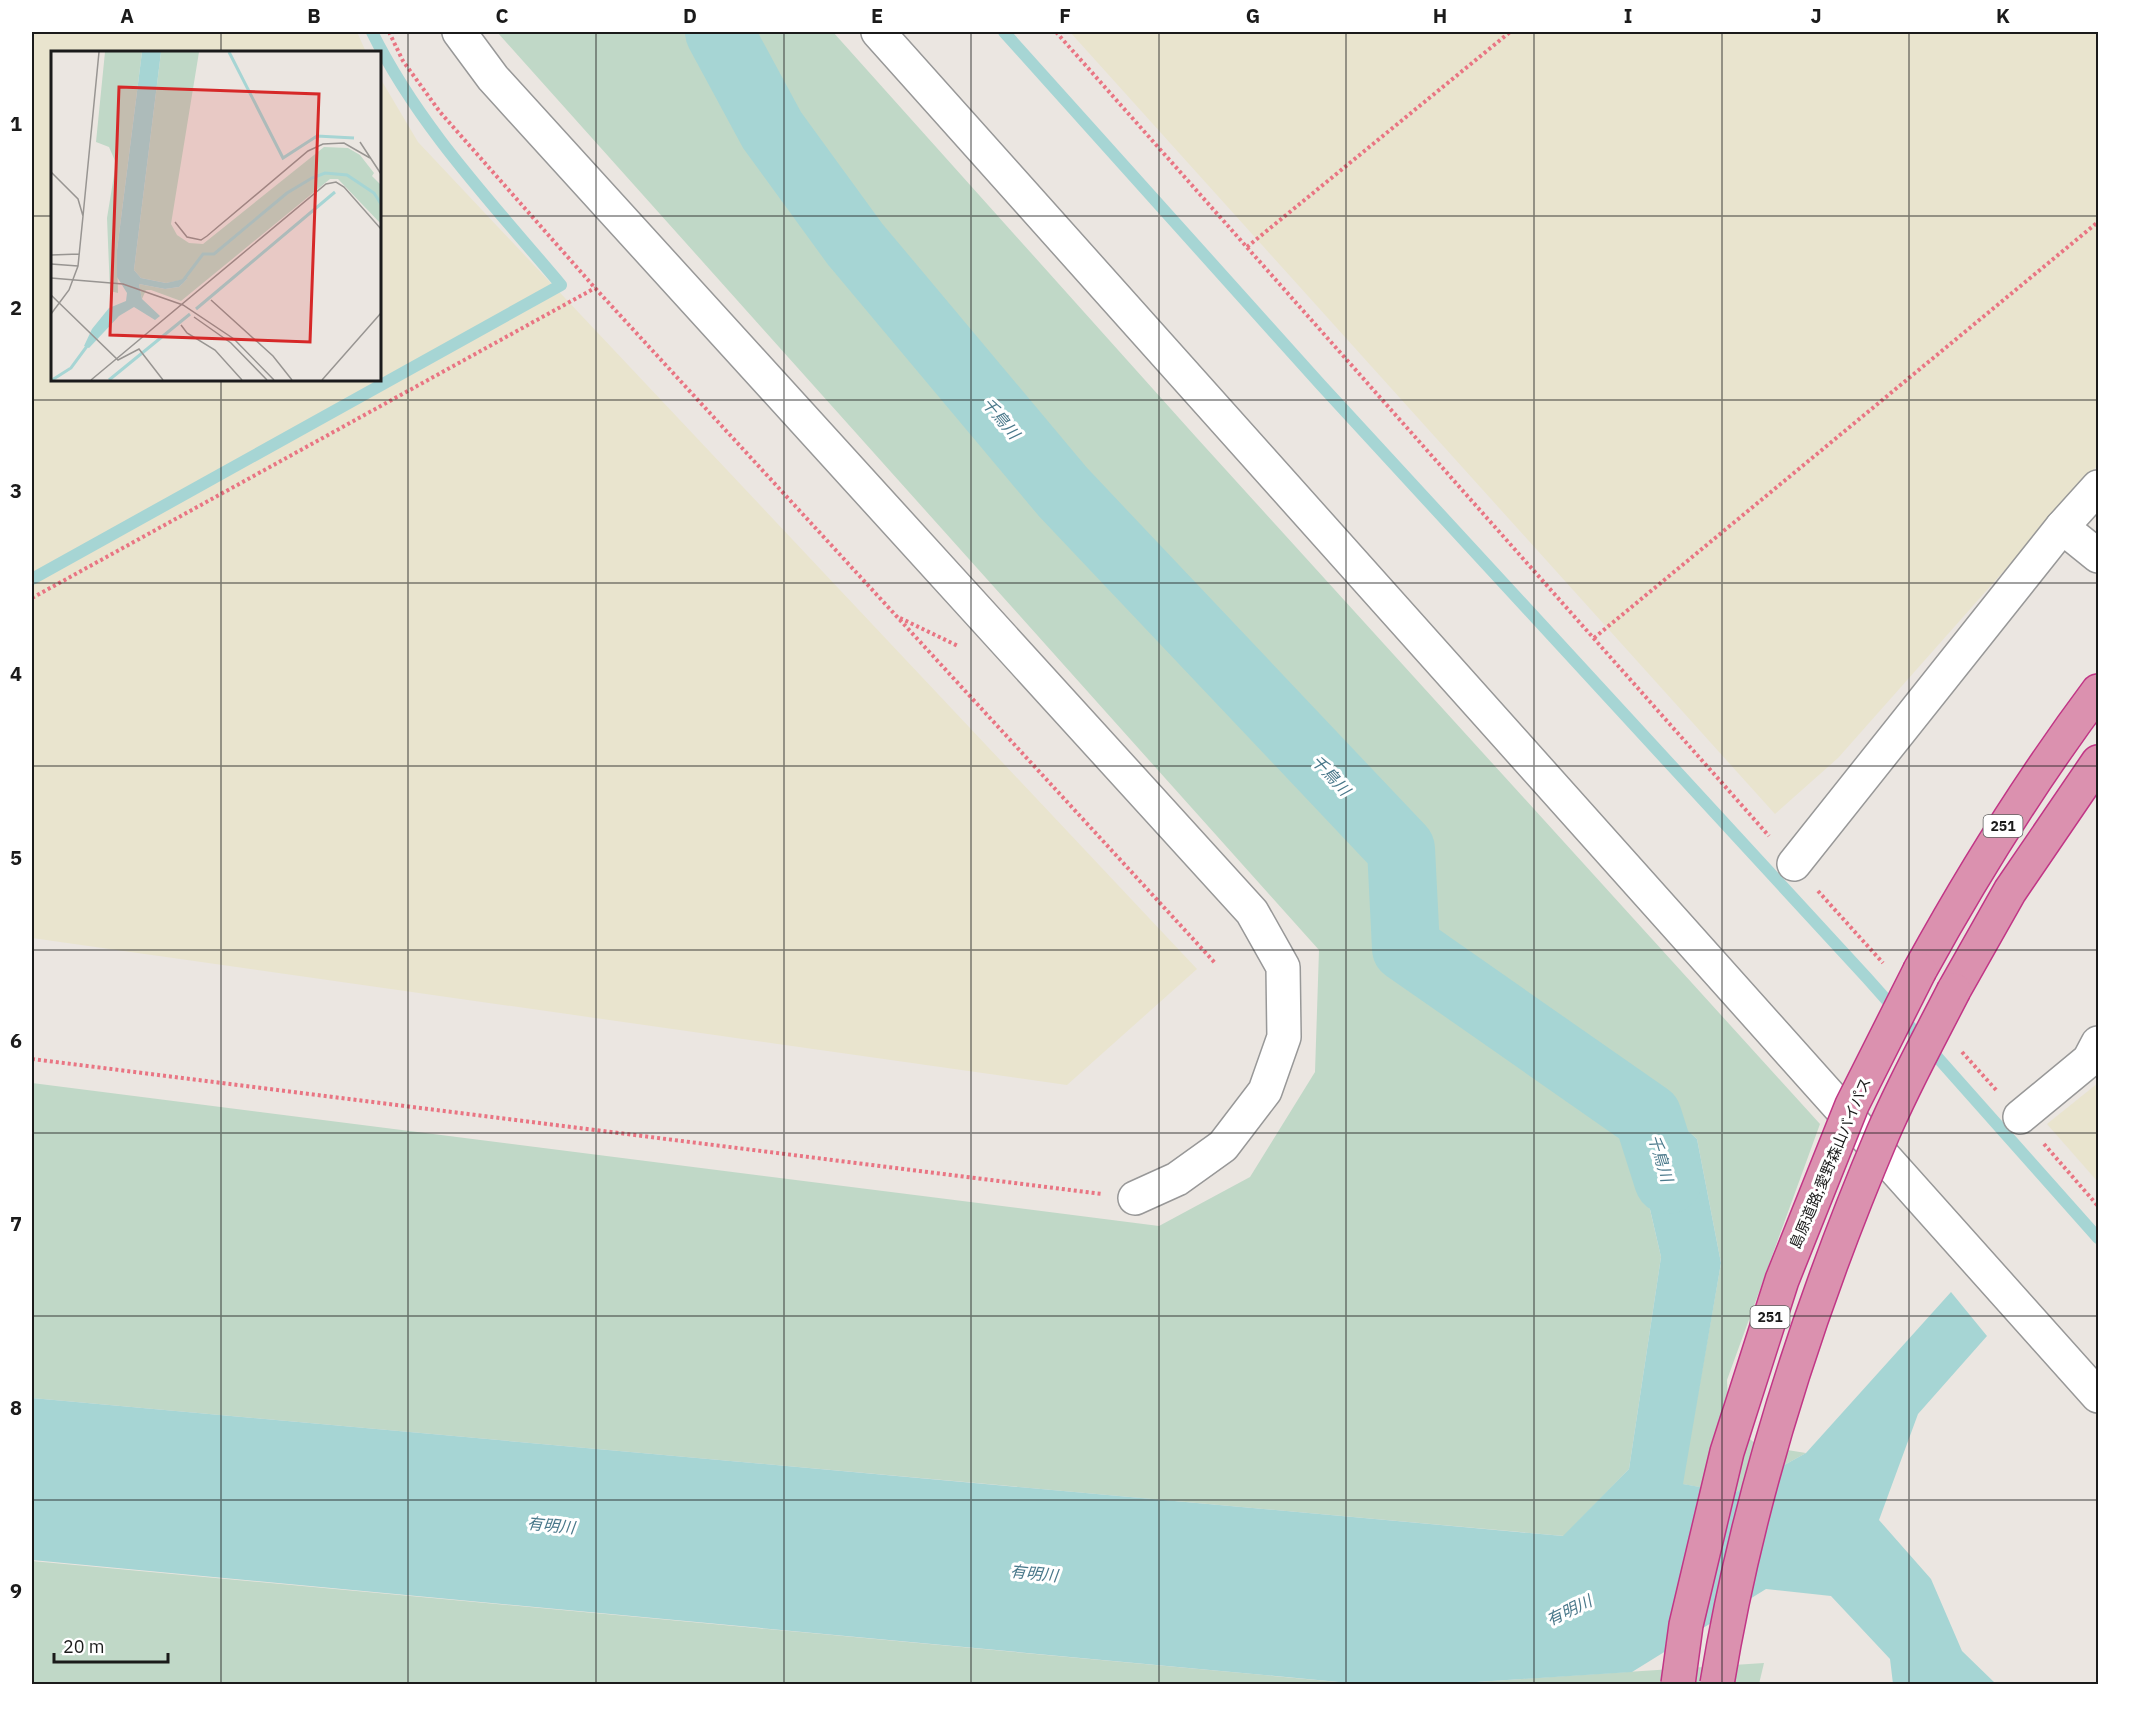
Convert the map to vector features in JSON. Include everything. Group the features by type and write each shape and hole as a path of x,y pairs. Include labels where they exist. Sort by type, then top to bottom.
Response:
{"highway":[{"name":"島原道路;愛野森山バイパス","path":"1678,1684 1686,1625 1727,1452 1782,1280 1852,1105 1920,970 1974,872 2040,769 2098,690"},
{"name":"251","path":"1717,1684 1725,1634 1768,1454 1823,1286 1884,1131 1954,990 2010,891 2098,762"}],"street":[{"path":"459,32 493,78 1252,912 1283,967 1284,1037 1265,1091 1223,1146 1178,1179 1135,1198"},
{"path":"878,32 2098,1396"},
{"path":"1794,864 2062,526 2098,488"},
{"path":"2062,526 2098,556"},
{"path":"2020,1117 2089,1060 2098,1043"}],"path":[{"path":"389,32 402,61 440,112 595,288 1216,964"},
{"path":"1056,32 1888,968"},
{"path":"1247,247 1510,32"},
{"path":"1594,638 2098,222"},
{"path":"32,598 595,288"},
{"path":"1958,1047 2098,1206"},
{"path":"32,1059 1135,1198"}],"shaded area":[{"path":"32,32 357,32 366,51 51,51 51,381 381,381 381,80 418,142 1197,969 1067,1085 32,938"},
{"path":"1070,32 2098,32 2098,465 1838,758 1775,814"},
{"path":"2098,1083 2098,1182 2047,1124"}],"green space":[{"path":"497,32 833,32 1196,437 1820,1124 1727,1380 1729,1421 1757,1445 1806,1453 1734,1493 1682,1484 1721,1263 1697,1139 1617,1067 1661,1257 1629,1469 1564,1536 32,1398 32,1083 1159,1226 1250,1177 1315,1072 1319,950"},
{"path":"32,1561 1360,1684 32,1684"},
{"path":"1764,1663 1759,1684 1446,1684"}],"water":[{"name":"有明川","path":"1617,1066 1697,1139 1721,1263 1683,1484 1734,1493 1806,1453 1951,1292 1987,1336 1918,1414 1879,1520 1931,1579 1962,1651 1996,1684 1893,1684 1890,1659 1831,1596 1766,1589 1632,1672 1446,1684 1360,1684 32,1560 32,1398 1563,1536 1629,1469 1661,1257"}],"waterway":[{"path":"32,579 561,285 459,164 435,132 391,67 372,32"},
{"name":"千鳥川","path":"719,32 772,130 855,244 1063,492 1401,849 1406,948 1648,1117 1668,1180"},
{"path":"1004,32 1321,385 1867,978 2098,1238"}]}
